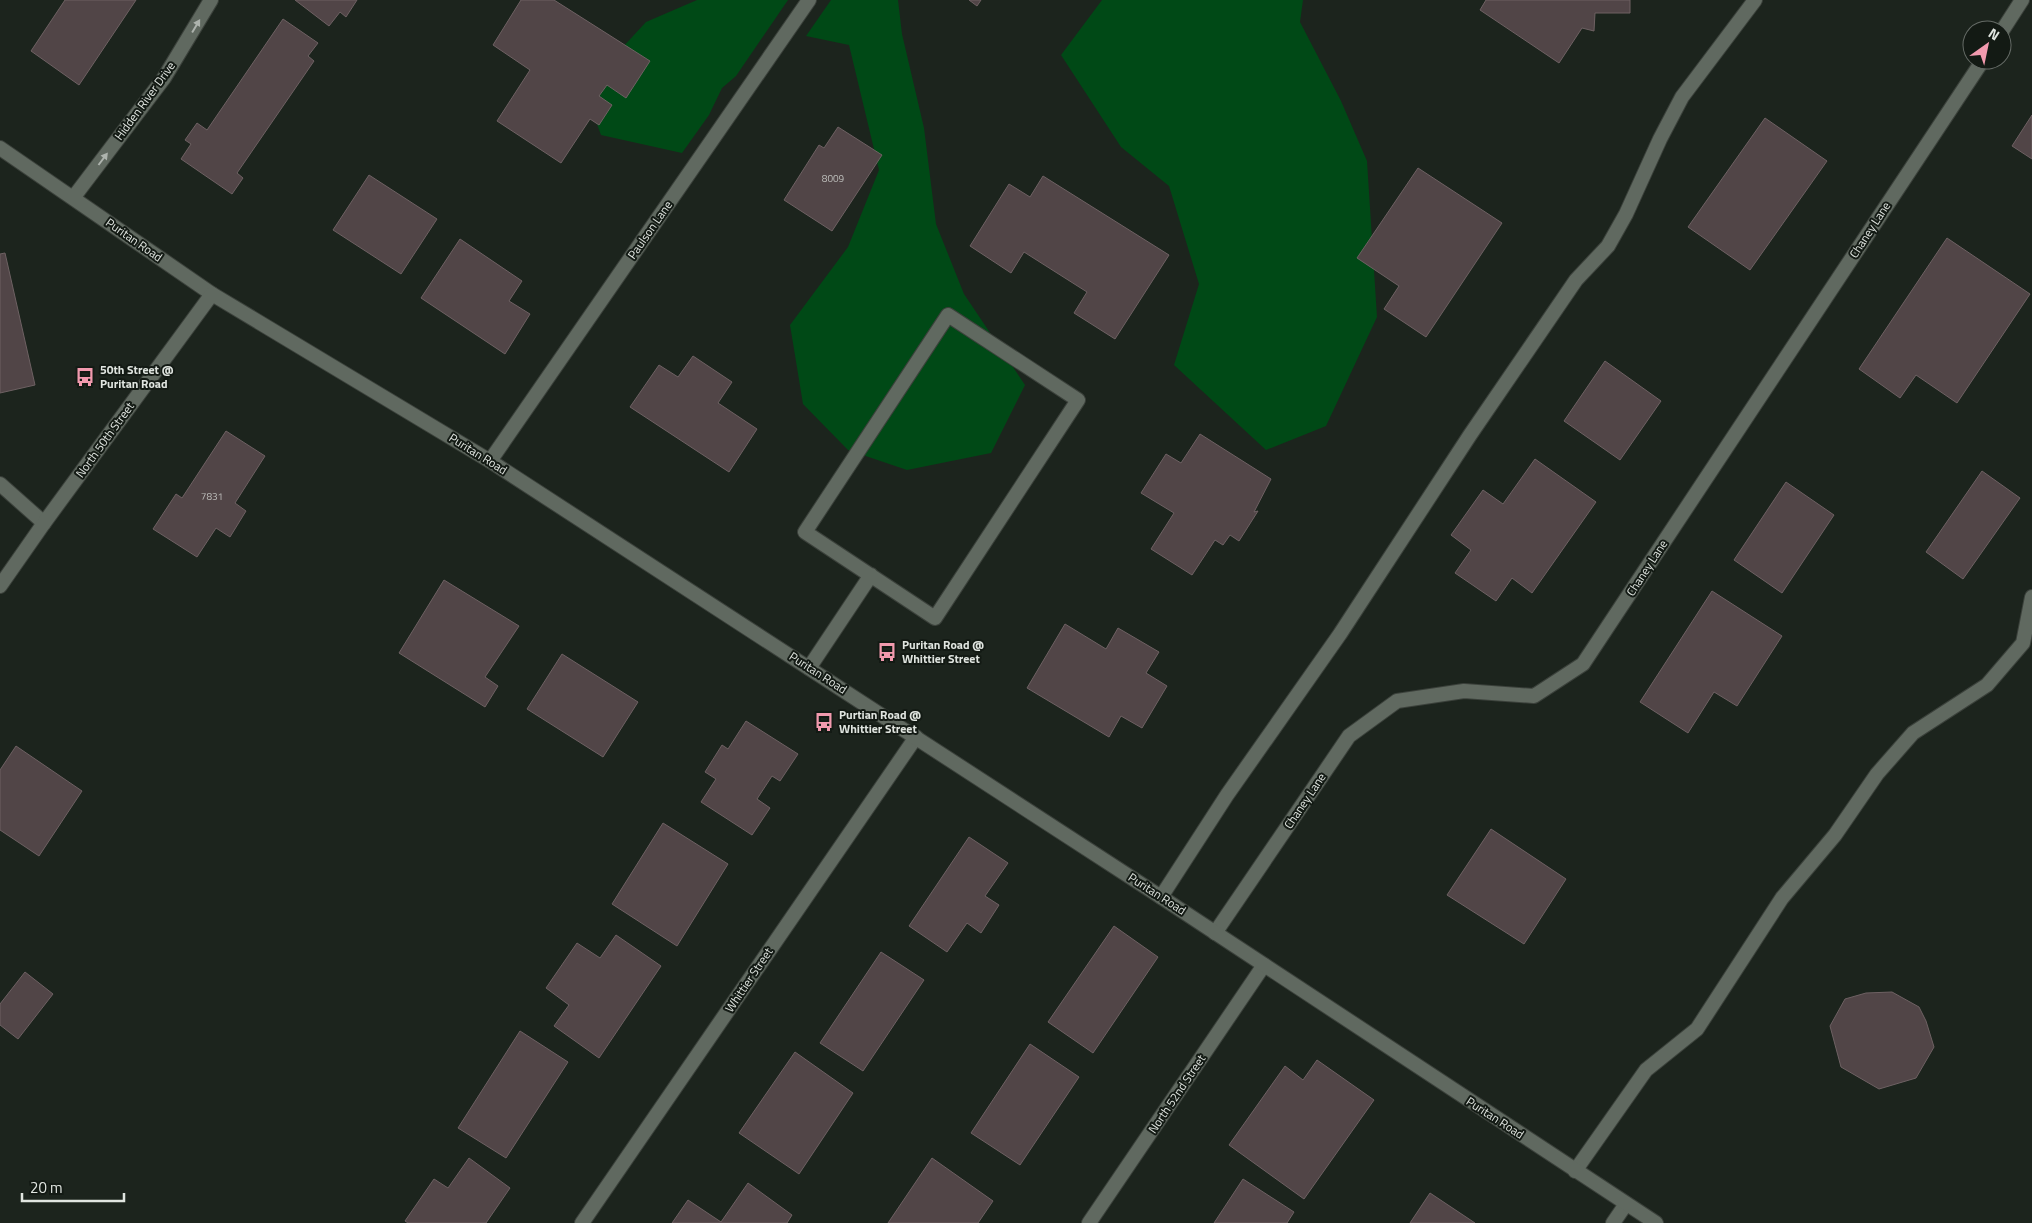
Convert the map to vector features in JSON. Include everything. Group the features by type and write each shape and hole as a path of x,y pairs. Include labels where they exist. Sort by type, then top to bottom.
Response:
{"street":[{"name":"Hidden River Drive","path":"73,198 164,78 212,0"},
{"name":"Paulson Lane","path":"490,461 809,0"},
{"path":"1161,897 1227,795 1340,634 1470,435 1576,280 1608,246 1626,214 1660,139 1682,97 1755,0"},
{"path":"2009,20 2022,0"},
{"name":"Chaney Lane","path":"1215,933 1349,736 1397,701 1464,691 1534,696 1583,664 1976,70"},
{"name":"Puritan Road","path":"0,148 212,294 490,461 1161,897 1656,1223"},
{"name":"North 50th Street","path":"0,586 212,294"},
{"path":"948,315 1078,400 935,618 871,576 805,532 948,315"},
{"path":"0,484 44,523"},
{"path":"810,668 871,576"},
{"path":"1575,1170 1646,1070 1697,1029 1782,898 1835,835 1877,774 1913,733 1987,685 2023,643 2032,597"},
{"name":"Whittier Street","path":"582,1223 916,737"},
{"name":"North 52nd Street","path":"1089,1223 1264,965"},
{"path":"1613,1223 1626,1204"}],"green space":[{"path":"697,0 788,0 736,76 722,88 709,115 682,153 601,135 584,89 646,22"},
{"path":"831,0 898,0 902,34 924,128 936,224 964,294 1025,385 991,453 907,470 848,450 803,404 790,325 848,247 879,170 849,45 806,36"},
{"path":"1102,0 1303,0 1300,22 1341,101 1367,161 1377,317 1326,426 1266,450 1174,365 1199,284 1169,186 1121,147 1061,55"}],"building":[{"path":"65,0 136,0 79,85 31,51"},
{"path":"295,0 357,0 346,17 340,12 329,26"},
{"path":"521,0 554,0 650,61 626,98 607,85 599,96 612,105 599,125 590,119 561,163 497,121 530,70 493,45"},
{"path":"969,0 981,0 977,6"},
{"path":"1486,0 1630,0 1630,13 1595,13 1594,31 1582,28 1559,63 1480,10"},
{"path":"283,19 318,43 308,56 314,61 237,173 243,178 232,194 181,159 191,144 185,140 197,123 207,130"},
{"path":"2032,115 2032,159 2012,146"},
{"path":"1765,118 1827,161 1750,270 1688,227"},
{"path":"838,127 882,155 832,231 784,200 819,145 824,148"},
{"path":"1418,168 1502,223 1426,337 1384,309 1399,286 1357,258"},
{"path":"369,175 437,219 401,274 333,230"},
{"path":"1043,176 1169,255 1115,339 1074,313 1087,292 1024,252 1011,273 970,246 1009,184 1030,197"},
{"path":"1947,238 2030,294 1957,403 1916,375 1900,398 1859,369"},
{"path":"460,239 522,281 509,301 530,314 505,354 421,298"},
{"path":"5,253 35,385 0,393 0,254"},
{"path":"693,356 732,382 718,403 757,429 729,472 630,407 659,365 678,377"},
{"path":"1605,361 1661,401 1620,460 1564,421"},
{"path":"226,431 265,456 235,503 246,511 230,537 216,528 197,557 153,529 176,494 182,498"},
{"path":"1200,434 1271,479 1254,512 1258,511 1239,541 1230,535 1223,545 1215,540 1192,575 1151,549 1174,513 1141,493 1166,454 1181,463"},
{"path":"1535,459 1596,502 1532,593 1512,578 1496,601 1455,573 1471,550 1451,535 1483,490 1503,504"},
{"path":"1982,471 2020,498 1963,579 1926,552"},
{"path":"1786,482 1834,515 1782,593 1734,560"},
{"path":"444,580 519,626 485,677 498,686 485,707 399,653"},
{"path":"1712,591 1782,636 1737,706 1714,692 1688,733 1640,702"},
{"path":"1065,624 1106,649 1118,628 1159,652 1146,673 1167,686 1142,728 1121,716 1109,737 1027,688"},
{"path":"562,654 638,702 603,757 527,709"},
{"path":"746,721 798,754 780,781 772,776 757,799 770,808 752,835 701,802 716,779 705,772 722,745 728,749"},
{"path":"16,746 82,791 39,856 0,830 0,770"},
{"path":"663,823 728,864 677,946 612,904"},
{"path":"1491,829 1566,879 1524,944 1447,895"},
{"path":"969,837 1008,863 985,896 999,905 981,933 967,923 947,952 909,926"},
{"path":"1114,926 1158,957 1093,1053 1048,1022"},
{"path":"616,935 661,966 599,1058 554,1026 569,1005 546,988 577,943 600,958"},
{"path":"881,952 924,980 863,1071 820,1043"},
{"path":"25,972 53,994 18,1039 0,1025 0,1004"},
{"path":"1892,992 1919,1007 1926,1021 1934,1047 1916,1078 1879,1089 1841,1067 1830,1026 1845,999 1866,993"},
{"path":"520,1031 568,1062 506,1158 458,1128"},
{"path":"1030,1044 1079,1077 1020,1165 971,1133"},
{"path":"795,1052 853,1093 799,1174 739,1133"},
{"path":"1317,1060 1374,1100 1304,1199 1229,1145 1285,1066 1303,1080"},
{"path":"469,1158 510,1188 486,1223 408,1223 405,1221 434,1179 448,1188"},
{"path":"932,1158 993,1201 978,1223 888,1223"},
{"path":"1243,1179 1294,1212 1287,1223 1214,1223"},
{"path":"748,1183 792,1215 787,1223 672,1223 688,1200 721,1222"},
{"path":"1430,1193 1475,1223 1410,1223"}],"place":[{"name":"50th Street @ Puritan Road","path":"85,377"},
{"name":"Puritan Road @ Whittier Street","path":"887,652"},
{"name":"Purtian Road @ Whittier Street","path":"824,722"}]}
